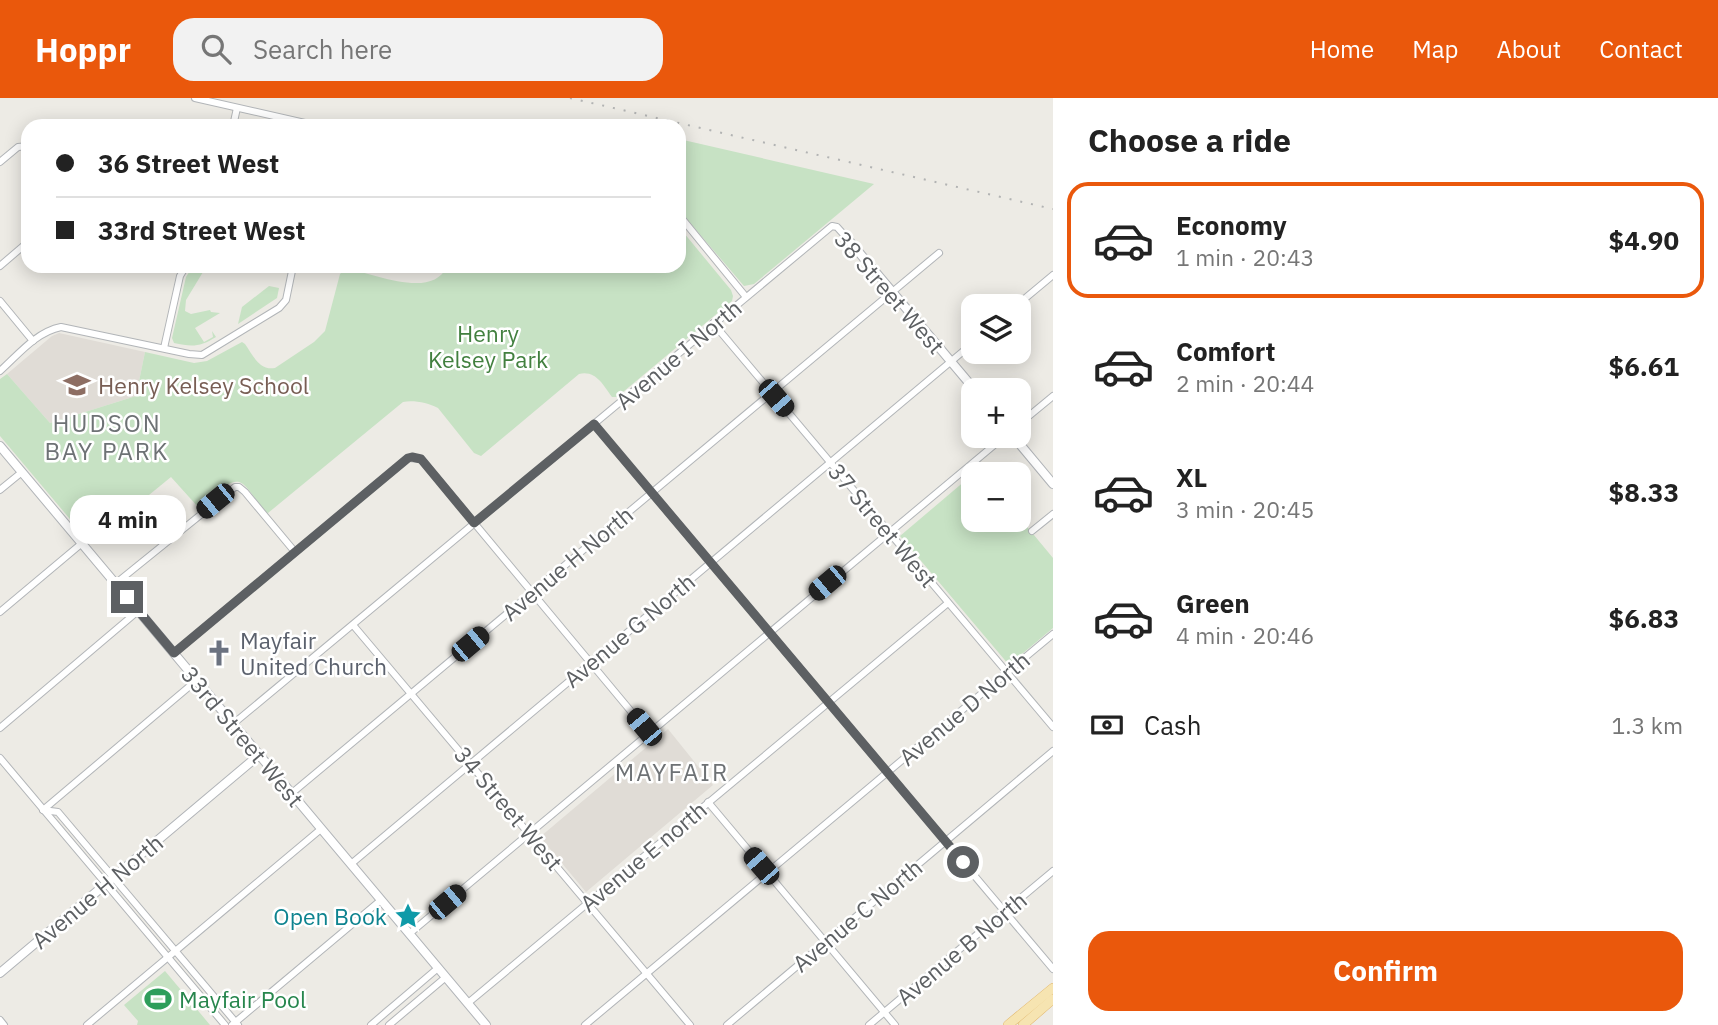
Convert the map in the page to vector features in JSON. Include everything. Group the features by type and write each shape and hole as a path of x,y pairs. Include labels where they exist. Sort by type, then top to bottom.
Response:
{"main road":[{"name":"38 Street West","path":"846,237 965,378"},
{"name":"33rd Street West","path":"0,446 486,1025"},
{"path":"1023,448 1053,484"},
{"name":"Avenue H North","path":"0,973 260,755"},
{"path":"1008,1025 1053,988"},
{"path":"1023,1025 1035,1021 1053,999"}],"street":[{"path":"195,98 286,119"},
{"path":"235,119 237,108"},
{"path":"0,162 21,147"},
{"path":"686,224 746,297"},
{"name":"Avenue I North","path":"233,724 832,226"},
{"name":"38 Street West","path":"832,226 838,227 846,237"},
{"path":"0,266 21,248"},
{"name":"Avenue H North","path":"292,793 939,253"},
{"path":"164,348 181,273"},
{"path":"0,371 33,341 51,329 66,327 202,355 283,304 291,273"},
{"path":"1030,294 1053,275"},
{"path":"0,302 33,341"},
{"name":"37 Street West","path":"713,323 1053,726"},
{"name":"Avenue G North","path":"351,864 961,353"},
{"path":"1031,414 1053,396"},
{"path":"594,424 1053,969"},
{"path":"409,934 990,448"},
{"path":"174,653 412,457 421,459 649,733"},
{"path":"0,490 22,472"},
{"path":"115,584 239,486 295,552"},
{"path":"1032,531 1053,514"},
{"path":"0,612 81,544"},
{"name":"Avenue E north","path":"468,1003 948,603"},
{"path":"0,728 138,611"},
{"name":"34 Street West","path":"353,625 690,1025"},
{"name":"Avenue D North","path":"585,1025 1053,634"},
{"path":"43,810 197,680"},
{"name":"Avenue C North","path":"727,1025 1053,751"},
{"path":"0,758 225,1025"},
{"path":"708,802 895,1025"},
{"path":"43,810 58,812 235,1024 381,900"},
{"path":"87,1025 321,829"},
{"name":"Avenue B North","path":"869,1025 1053,871"},
{"path":"371,1025 438,968"},
{"path":"389,1025 446,977"},
{"path":"0,1020 4,1025"}],"shaded area":[{"name":"Henry Kelsey School","path":"59,333 145,352 136,396 50,423 7,374"},
{"path":"668,729 713,785 586,892 540,837"}],"green space":[{"path":"686,141 874,184 754,284 744,286 686,218"},
{"name":"Henry Kelsey Park","path":"686,235 731,290 733,296 732,301 617,397 612,397 595,376 579,374 481,456 474,453 438,408 421,402 403,402 268,513 246,487 238,482 226,486 198,507 171,477 127,513 121,512 115,505 110,505 80,531 0,436 0,379 7,374 50,423 136,396 145,352 194,363 207,361 242,342 261,365 275,368 314,342 325,331 341,273 362,273 416,283 429,282 441,273 686,273"},
{"path":"189,273 202,273 186,300 185,311 191,314 210,310 220,313 195,328 204,342 213,337 212,331 216,337 205,343 174,343 172,338"},
{"path":"269,286 279,288 277,298 238,324 242,307"},
{"path":"961,484 961,532 1031,531 1053,558 1053,628 1009,665 900,536"},
{"name":"Mayfair Pool","path":"165,971 186,996 184,1002 195,1007 210,1025 137,1025 138,1021 124,1005"}],"railway":[{"path":"570,98 661,119"},
{"path":"686,125 1053,209"}],"place":[{"name":"Henry Kelsey School","path":"77,385"},
{"name":"Mayfair United Church","path":"219,653"},
{"name":"Open Book","path":"408,916"},
{"name":"Mayfair Pool","path":"158,999"}],"district":[{"name":"HUDSON BAY PARK","path":"107,437"},
{"name":"MAYFAIR","path":"672,772"}],"route":[{"path":"127,597 174,653 408,458 421,459 474,523 594,424 963,862"}]}
